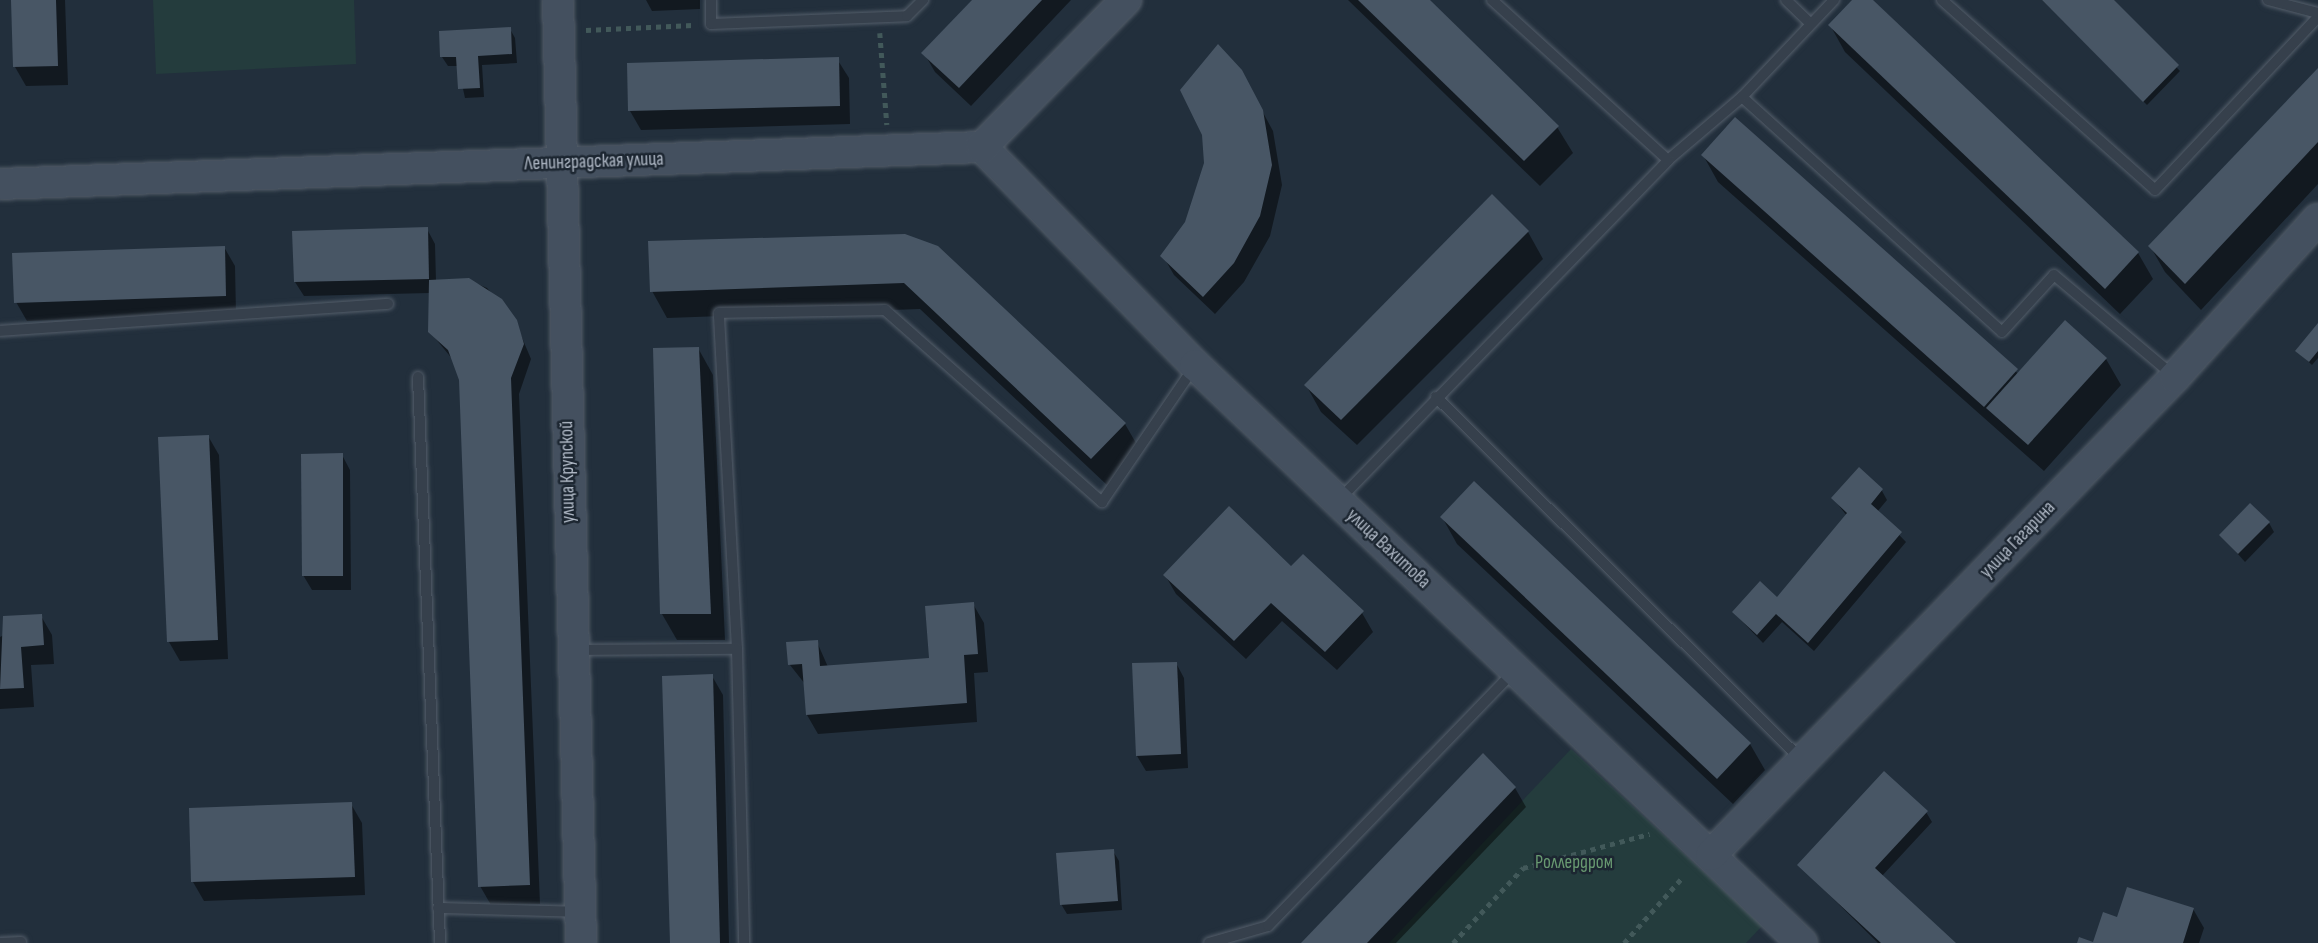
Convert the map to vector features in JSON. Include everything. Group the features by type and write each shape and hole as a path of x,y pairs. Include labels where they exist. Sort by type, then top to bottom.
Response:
{"street":[{"name":"улица Крупской","path":"558,0 581,943"},
{"path":"982,147 1126,0"},
{"name":"Ленинградская улица","path":"0,184 982,147"},
{"name":"улица Вахитова","path":"982,147 1195,365 1802,943"},
{"name":"улица Гагарина","path":"1711,855 2175,377 2318,219"}],"lane":[{"path":"711,0 711,24 907,16 923,0"},
{"path":"1492,0 1668,160"},
{"path":"1786,0 1810,23"},
{"path":"1338,503 1436,397 1668,160 1742,97 1834,0"},
{"path":"1942,0 2155,190 2318,15 2269,0"},
{"path":"1742,97 2002,332 2054,275 2175,377"},
{"path":"0,331 388,304"},
{"path":"744,943 737,649 719,313 884,310 1102,502 1195,365"},
{"path":"418,377 440,943"},
{"path":"1436,397 1804,762"},
{"path":"572,650 737,649"},
{"path":"1209,943 1268,926 1516,669"},
{"path":"438,908 580,912"},
{"path":"0,943 21,942"}],"path":[{"path":"879,18 889,152"},
{"path":"559,32 711,24"},
{"path":"1452,943 1523,868 1660,831 1674,820"},
{"path":"1624,943 1682,878"}],"green space":[{"path":"153,0 354,0 356,64 156,74"},
{"name":"Роллердром","path":"1571,749 1762,926 1746,943 1389,943"}],"building":[{"path":"11,0 56,0 58,66 13,67"},
{"path":"972,0 1042,0 959,88 921,53"},
{"path":"1358,0 1430,0 1559,126 1524,161"},
{"path":"1852,0 1873,0 2139,252 2105,289 1828,25"},
{"path":"2042,0 2114,0 2179,65 2143,102"},
{"path":"511,27 512,54 478,56 480,88 458,89 456,57 440,57 439,31"},
{"path":"1218,44 1242,70 1263,110 1272,165 1260,216 1234,263 1203,297 1160,256 1185,222 1204,163 1202,135 1180,90"},
{"path":"839,57 840,106 628,111 627,63"},
{"path":"2318,68 2318,142 2185,284 2148,246"},
{"path":"1735,117 2018,369 1984,407 1701,155"},
{"path":"1492,194 1529,231 1341,420 1304,385"},
{"path":"428,227 429,279 294,282 292,231"},
{"path":"905,234 938,246 1126,423 1091,459 904,283 650,292 648,241"},
{"path":"225,246 226,296 14,303 12,253"},
{"path":"469,278 502,299 517,320 524,344 511,378 530,885 478,887 459,380 448,350 428,332 429,280"},
{"path":"2065,320 2107,358 2028,445 1986,408"},
{"path":"2318,323 2318,351 2309,362 2295,351"},
{"path":"699,347 711,614 660,614 653,348"},
{"path":"209,435 218,640 167,642 158,437"},
{"path":"343,453 343,576 302,576 301,454"},
{"path":"1859,467 1883,489 1871,504 1902,532 1808,643 1776,614 1757,635 1732,612 1760,581 1777,597 1847,513 1831,498"},
{"path":"1474,481 1751,743 1717,779 1440,517"},
{"path":"2250,503 2270,522 2238,554 2219,535"},
{"path":"1229,506 1291,566 1303,554 1364,611 1325,652 1271,603 1234,641 1163,575"},
{"path":"974,602 978,654 964,655 967,703 806,715 802,664 788,665 786,642 818,640 820,666 929,658 925,606"},
{"path":"42,614 44,645 21,647 24,688 0,689 3,616"},
{"path":"1177,662 1181,754 1136,756 1132,663"},
{"path":"713,674 720,943 670,943 662,676"},
{"path":"1483,753 1516,787 1367,943 1301,943"},
{"path":"1884,771 1928,811 1875,868 1956,943 1881,943 1797,865"},
{"path":"352,802 355,877 191,882 189,808"},
{"path":"1114,849 1118,901 1060,905 1056,853"},
{"path":"2127,887 2194,908 2183,943 2077,943 2079,937 2093,942 2103,912 2117,917"}]}
